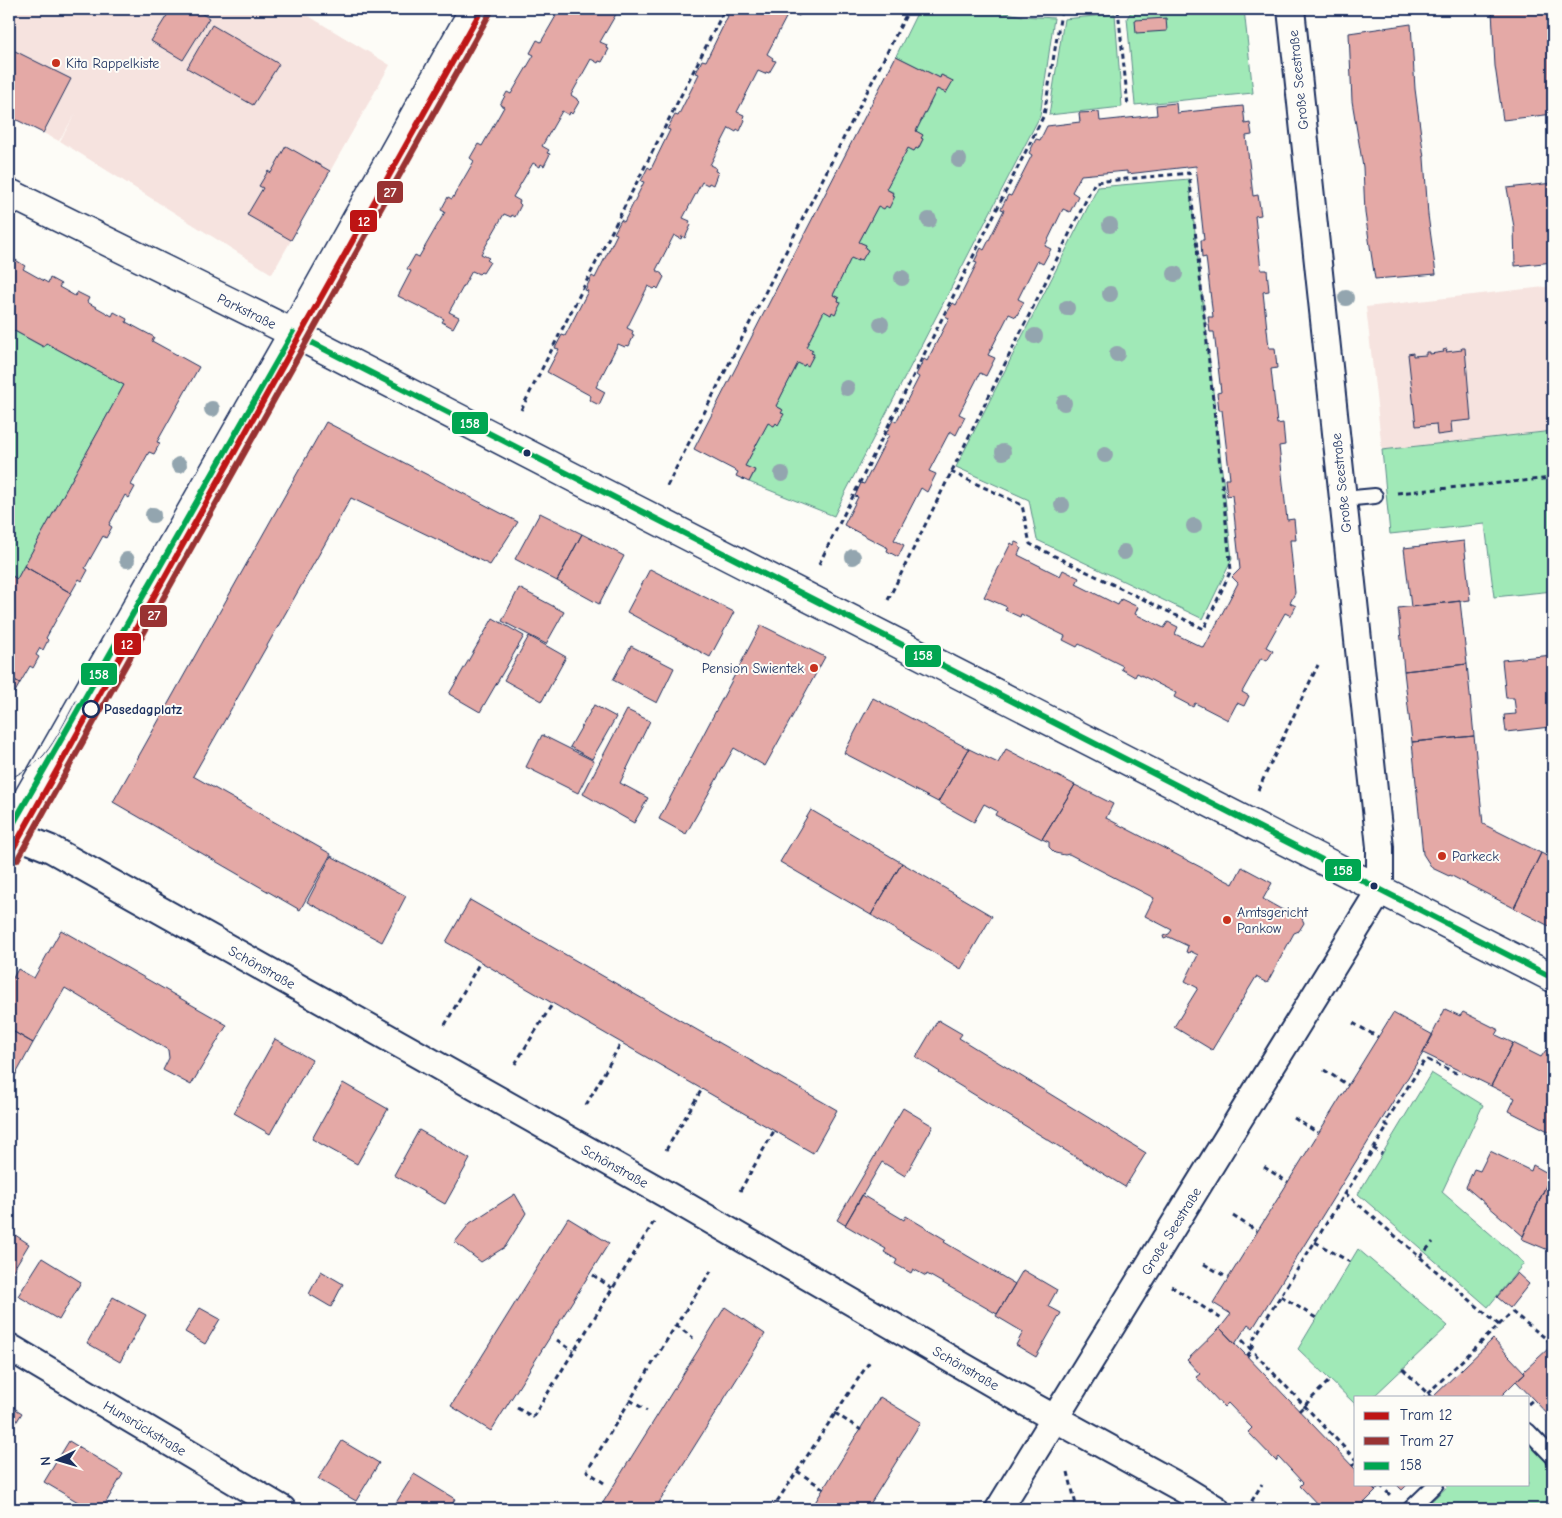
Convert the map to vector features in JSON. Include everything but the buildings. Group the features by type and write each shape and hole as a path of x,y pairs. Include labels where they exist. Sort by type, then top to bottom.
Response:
{"street":[{"path":"9,832 293,333 474,9"},
{"name":"Große Seestraße","path":"999,1509 1380,890 1380,848 1291,9"},
{"name":"Parkstraße","path":"9,193 293,333 1553,978"},
{"name":"Schönstraße","path":"9,832 51,849 346,1014 1216,1509"},
{"name":"Hunsrückstraße","path":"9,1347 282,1509"}],"lane":[{"path":"1343,499 1375,496"},
{"path":"1530,1433 1553,1457"},
{"path":"1410,1509 1434,1486"}],"path":[{"path":"521,410 725,9"},
{"path":"666,486 909,9"},
{"path":"1118,9 1128,106"},
{"path":"819,564 1044,115 1061,13"},
{"path":"888,600 1095,182 1189,173 1230,570 1204,629 1030,544 1022,505 952,472"},
{"path":"1375,496 1553,478"},
{"path":"1258,790 1318,666"},
{"path":"445,1025 480,962"},
{"path":"515,1064 553,1003"},
{"path":"1353,1023 1378,1037"},
{"path":"586,1105 621,1042"},
{"path":"1247,1356 1251,1351 1254,1338 1388,1126 1384,1123 1423,1063 1428,1060 1456,1073 1458,1070"},
{"path":"1324,1070 1348,1085"},
{"path":"666,1150 702,1089"},
{"path":"1294,1118 1318,1133"},
{"path":"740,1191 774,1131"},
{"path":"1373,1148 1382,1154"},
{"path":"1264,1166 1288,1182"},
{"path":"1345,1193 1499,1324"},
{"path":"1233,1216 1257,1231"},
{"path":"517,1408 533,1417 646,1233"},
{"path":"1315,1242 1350,1262"},
{"path":"1420,1257 1433,1242"},
{"path":"1204,1264 1228,1278"},
{"path":"1147,1270 1223,1320"},
{"path":"604,1484 587,1471 711,1271"},
{"path":"593,1274 612,1288"},
{"path":"1281,1296 1316,1318"},
{"path":"1425,1396 1512,1312 1553,1344"},
{"path":"676,1325 693,1338"},
{"path":"558,1340 573,1351"},
{"path":"1242,1340 1354,1459"},
{"path":"1469,1353 1473,1358"},
{"path":"772,1509 870,1361"},
{"path":"1403,1369 1430,1396"},
{"path":"1299,1411 1330,1380"},
{"path":"1530,1402 1534,1399"},
{"path":"630,1400 647,1411"},
{"path":"834,1413 861,1430"},
{"path":"797,1471 824,1489"},
{"path":"1068,1472 1077,1509"},
{"path":"1246,1509 1262,1484"}],"shaded area":[{"path":"9,9 297,9 390,65 272,274 60,141 77,111 59,141 9,116"},
{"path":"1553,286 1553,431 1382,450 1366,307"}],"green space":[{"path":"919,9 985,9 1023,16 1054,18 1040,116 834,516 749,482 755,471 745,466 768,423 774,426 776,423 778,424 782,409 776,406 798,363 804,366 805,364 808,365 814,355 811,353 813,350 806,347 824,311 831,315 832,312 835,314 840,302 838,301 839,298 833,295 851,258 858,261 859,259 862,260 868,250 865,248 866,245 859,242 878,206 886,206 894,196 892,195 893,192 886,189 908,148 914,151 916,148 918,149 923,135 916,131 937,89 946,93 952,81 942,75 940,78 896,56"},
{"path":"1167,9 1244,9 1253,93 1135,105 1127,18 1131,12"},
{"path":"1115,14 1122,107 1049,115 1064,19"},
{"path":"1189,179 1232,559 1203,619 1037,540 1029,500 956,467 1098,187"},
{"path":"9,328 43,347 46,343 124,385 17,579 12,576 9,581"},
{"path":"1553,431 1553,591 1494,597 1485,524 1390,534 1382,450"},
{"path":"1431,1073 1483,1105 1442,1192 1524,1263 1488,1307 1358,1194"},
{"path":"1358,1249 1448,1326 1374,1396 1354,1396 1354,1403 1298,1349"},
{"path":"1530,1445 1539,1451 1553,1466 1553,1509 1423,1509 1448,1486 1530,1486"}],"tram line":[{"name":"12","path":"9,856 482,9"},
{"name":"27","path":"17,860 490,13"},
{"path":"9,779 28,768 44,755 76,701"}],"transit line":[{"name":"158","path":"293,333 1553,978"},
{"name":"158","path":"9,831 293,333"}],"place":[{"name":"Kita Rappelkiste","path":"56,63"},
{"name":"Pension Swientek","path":"814,668"},
{"name":"Pasedagplatz","path":"91,709"},
{"name":"Parkeck","path":"1442,856"},
{"name":"Amtsgericht Pankow","path":"1227,920"}]}
